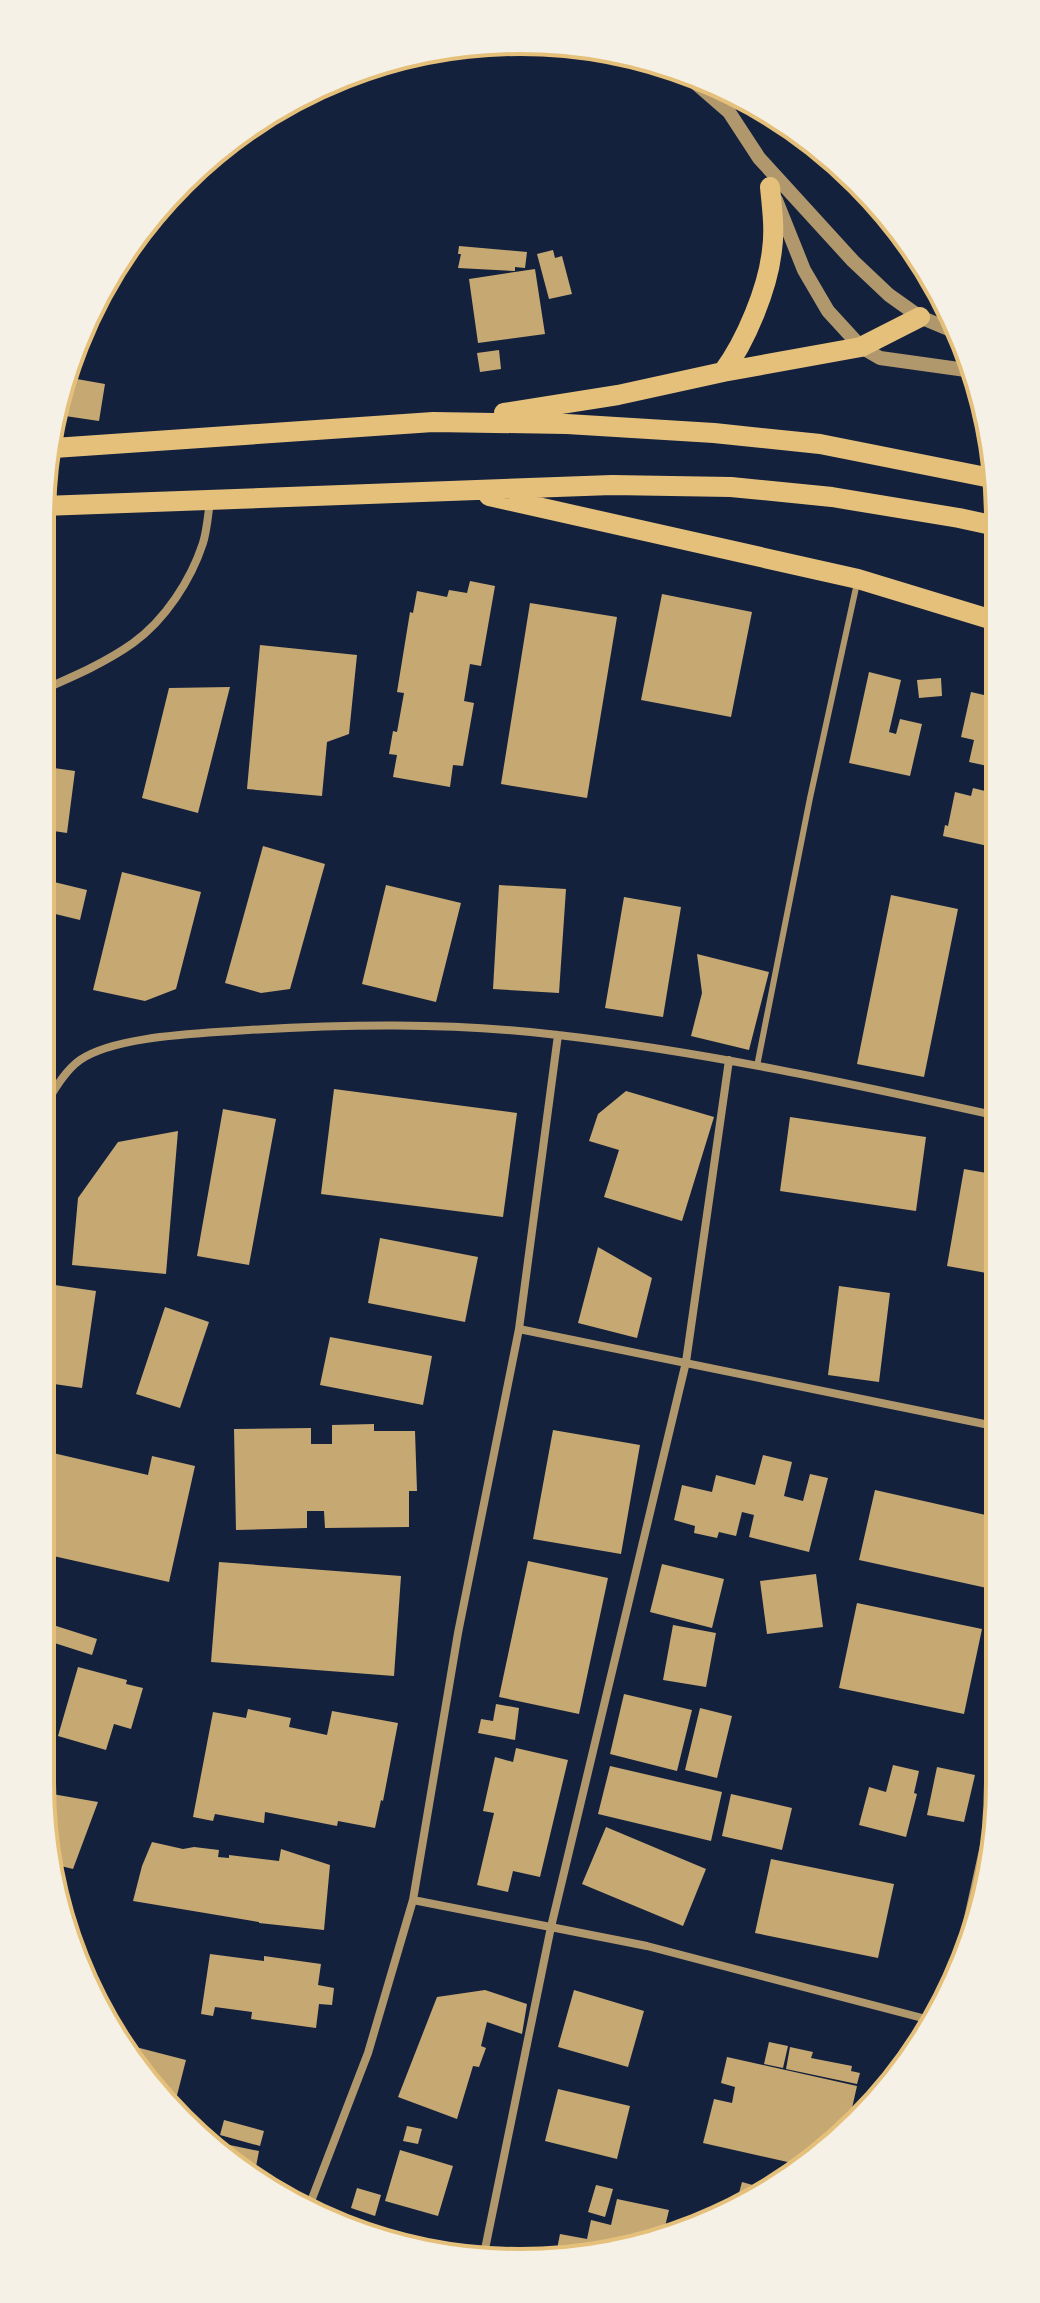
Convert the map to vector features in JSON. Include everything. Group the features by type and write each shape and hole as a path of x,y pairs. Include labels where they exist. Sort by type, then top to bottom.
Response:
{"main road":[{"path":"723,372 735,355 763,289 772,251 770,187"},
{"path":"60,448 433,422 515,412 861,347 920,317"},
{"path":"433,422 567,424 714,433 820,444 984,477"},
{"path":"54,506 612,485 731,487 832,497 986,524"},
{"path":"462,490 858,579 986,618"}],"street":[{"path":"708,94 729,112 759,158 853,261 889,295 920,317 944,327"},
{"path":"759,158 804,270 828,311 861,347 880,358 961,369"},
{"path":"54,685 135,642 168,609 187,581 204,541 210,500"},
{"path":"54,1092 78,1061 106,1048 134,1042 198,1033 374,1025 465,1027 558,1035 729,1060 986,1114"},
{"path":"312,2200 368,2053 413,1900 458,1633 519,1329 558,1035"},
{"path":"485,2248 551,1927 686,1362 729,1060"},
{"path":"519,1329 986,1424"},
{"path":"413,1900 647,1946 923,2018"}],"lane":[{"path":"729,112 731,104"},
{"path":"757,1066 810,798 858,579"}],"building":[{"path":"459,246 527,252 525,268 515,267 515,271 458,268"},
{"path":"553,250 555,258 562,256 572,294 549,299 537,254"},
{"path":"535,269 545,334 478,343 469,279"},
{"path":"499,350 501,369 480,372 477,353"},
{"path":"76,379 105,384 99,421 66,416"},
{"path":"470,581 495,586 481,666 470,664 464,701 474,703 463,766 453,765 450,787 393,777 397,755 389,754 393,731 397,732 404,693 397,692 410,612 413,613 417,591 447,597 449,590 467,593"},
{"path":"662,594 752,612 731,717 641,700"},
{"path":"530,603 617,617 587,798 501,784"},
{"path":"260,645 357,655 349,734 327,742 322,796 247,789"},
{"path":"869,672 901,680 889,732 896,734 900,719 922,724 910,776 849,763"},
{"path":"941,678 942,696 919,698 917,680"},
{"path":"230,687 198,813 142,798 169,688"},
{"path":"971,692 986,695 986,766 969,762 974,740 961,737"},
{"path":"54,768 75,771 67,833 54,831"},
{"path":"973,788 986,791 986,846 943,836 955,792 971,796"},
{"path":"263,846 325,864 290,989 261,993 225,983"},
{"path":"122,872 201,892 176,989 145,1001 93,990"},
{"path":"54,882 87,890 80,920 54,914"},
{"path":"386,885 461,903 436,1002 362,984"},
{"path":"499,885 566,889 559,993 493,989"},
{"path":"891,895 958,909 924,1077 857,1064"},
{"path":"624,897 681,907 663,1017 605,1008"},
{"path":"697,954 769,972 749,1050 691,1036 702,993"},
{"path":"334,1089 517,1113 503,1217 321,1194"},
{"path":"626,1091 714,1117 682,1221 604,1197 619,1150 589,1141 598,1114"},
{"path":"223,1109 276,1119 249,1265 197,1256"},
{"path":"790,1117 926,1137 916,1211 780,1191"},
{"path":"178,1131 166,1274 72,1265 78,1198 118,1142"},
{"path":"964,1169 986,1173 986,1273 947,1266"},
{"path":"380,1238 478,1257 465,1322 368,1303"},
{"path":"598,1247 652,1278 637,1338 578,1323"},
{"path":"54,1285 96,1291 82,1388 54,1384"},
{"path":"839,1286 890,1293 879,1382 828,1375"},
{"path":"165,1307 209,1322 180,1408 136,1394"},
{"path":"330,1337 432,1356 423,1405 320,1385"},
{"path":"374,1424 374,1431 415,1431 417,1491 409,1491 409,1527 325,1528 324,1511 307,1511 307,1528 236,1530 234,1429 311,1428 311,1444 332,1444 332,1425"},
{"path":"553,1430 640,1445 621,1554 533,1539"},
{"path":"54,1453 148,1475 152,1456 195,1466 169,1582 54,1556"},
{"path":"763,1455 792,1462 784,1496 803,1501 810,1474 828,1478 809,1552 749,1537 754,1515 742,1512 736,1536 719,1532 717,1538 694,1533 695,1526 674,1520 682,1485 712,1492 716,1475 755,1485"},
{"path":"875,1490 986,1515 986,1588 859,1560"},
{"path":"528,1561 608,1578 579,1714 499,1697"},
{"path":"219,1562 401,1576 394,1676 211,1662"},
{"path":"662,1564 724,1579 712,1628 650,1612"},
{"path":"816,1574 823,1627 767,1634 760,1581"},
{"path":"857,1603 982,1629 964,1714 839,1688"},
{"path":"54,1625 97,1639 92,1655 54,1643"},
{"path":"673,1625 716,1633 706,1687 663,1680"},
{"path":"78,1667 127,1680 126,1684 143,1688 131,1729 114,1724 106,1750 58,1736"},
{"path":"624,1694 692,1710 677,1771 610,1754"},
{"path":"496,1704 519,1708 515,1740 478,1733 481,1719 493,1721"},
{"path":"700,1708 732,1716 717,1778 685,1770"},
{"path":"248,1709 291,1718 289,1727 327,1735 332,1711 398,1723 375,1828 338,1821 337,1826 265,1812 264,1823 215,1814 213,1821 193,1817 213,1712 246,1718"},
{"path":"516,1748 568,1760 540,1877 513,1871 508,1892 477,1885 494,1813 483,1811 495,1757 513,1762"},
{"path":"893,1765 919,1771 914,1793 917,1794 906,1837 859,1825 869,1787 886,1792"},
{"path":"610,1766 722,1792 711,1841 598,1814"},
{"path":"937,1767 975,1775 964,1822 927,1815"},
{"path":"54,1794 98,1802 73,1869 62,1866"},
{"path":"731,1794 792,1808 782,1850 722,1836"},
{"path":"606,1827 706,1869 683,1926 582,1884"},
{"path":"152,1842 183,1849 219,1850 218,1857 229,1858 229,1855 279,1861 281,1849 330,1865 324,1930 259,1923 133,1901"},
{"path":"771,1859 894,1884 878,1958 755,1933"},
{"path":"210,1954 264,1961 264,1956 321,1964 318,1985 334,1988 332,2005 319,2004 316,2028 251,2019 252,2012 215,2007 213,2016 201,2014"},
{"path":"485,1990 527,2004 522,2034 487,2022 481,2046 486,2048 479,2067 473,2066 457,2119 398,2097 437,1997"},
{"path":"574,1990 644,2011 628,2067 558,2047"},
{"path":"769,2042 788,2046 783,2068 764,2064"},
{"path":"137,2047 186,2060 176,2097"},
{"path":"790,2047 813,2052 811,2058 852,2066 851,2071 860,2073 857,2084 786,2069"},
{"path":"727,2057 857,2086 850,2113 790,2163 703,2143 714,2099 732,2103 735,2087 721,2083"},
{"path":"558,2089 630,2106 617,2159 545,2141"},
{"path":"224,2120 264,2131 260,2146 220,2135"},
{"path":"407,2126 422,2129 418,2144 403,2141"},
{"path":"226,2144 259,2151 256,2167"},
{"path":"400,2150 453,2166 438,2216 385,2201"},
{"path":"742,2182 755,2186 753,2187 739,2194"},
{"path":"596,2185 613,2189 605,2217 588,2212"},
{"path":"357,2188 381,2195 375,2216 351,2208"},
{"path":"617,2199 669,2210 665,2225 611,2240 557,2247 560,2234 587,2239 591,2220 611,2225"}]}
